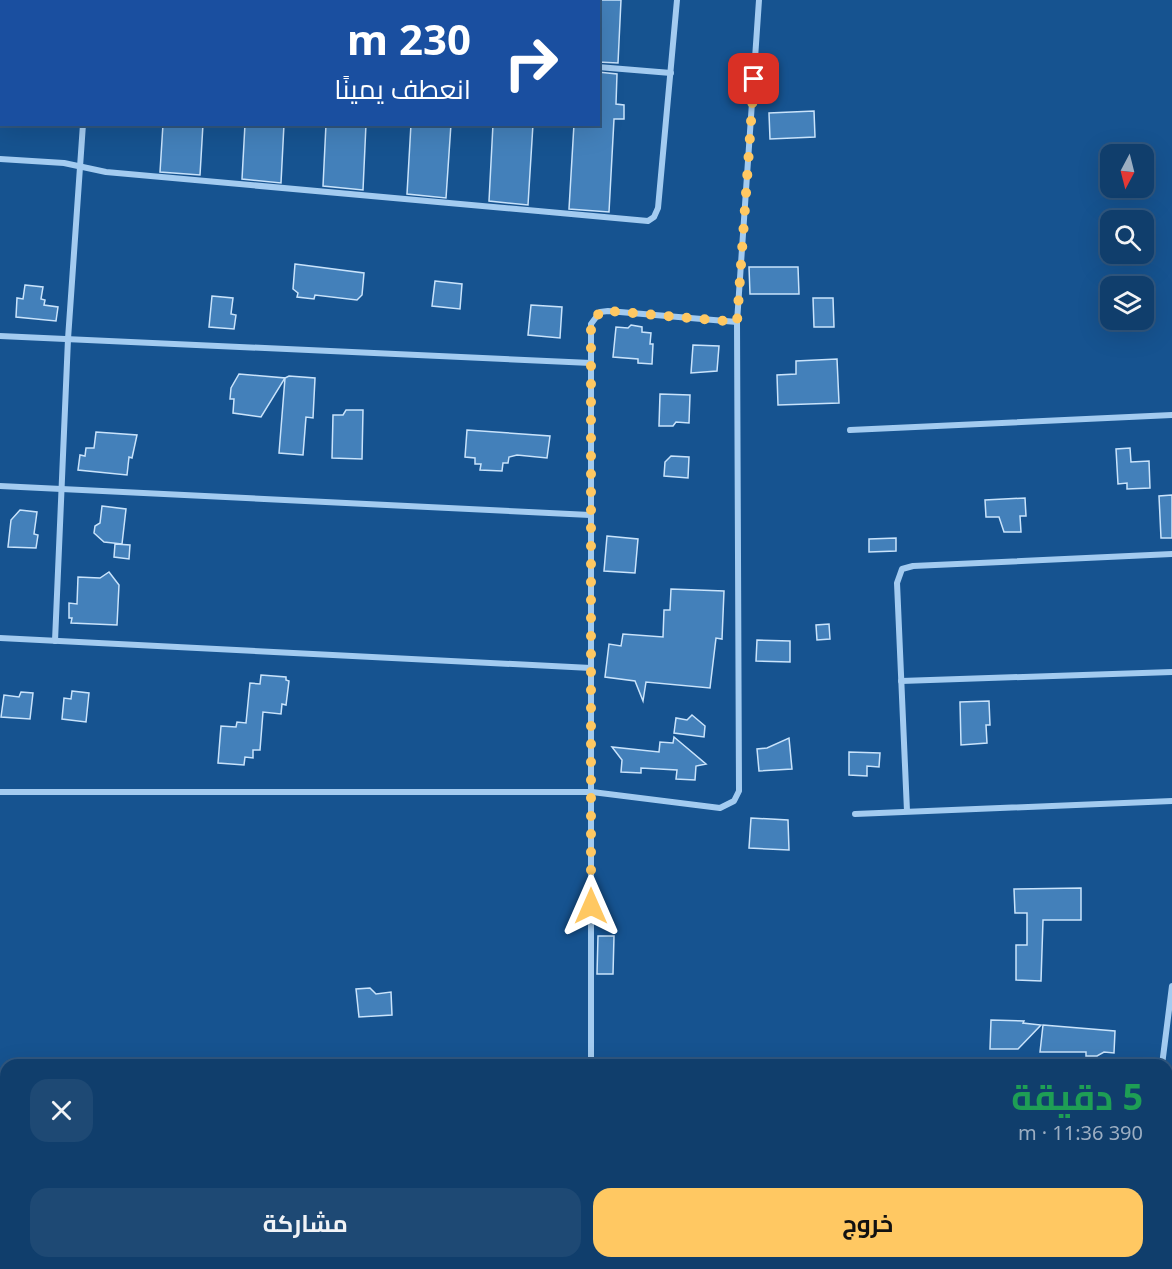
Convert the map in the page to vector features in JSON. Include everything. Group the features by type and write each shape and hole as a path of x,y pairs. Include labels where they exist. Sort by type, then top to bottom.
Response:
{"street":[{"path":"0,159 64,163 118,173 648,221 654,217 658,208 677,0"},
{"path":"0,792 592,792 720,808 730,805 738,796 737,322 759,0"},
{"path":"600,67 672,73"},
{"path":"55,641 68,339 83,126"},
{"path":"591,1059 591,324 600,312 737,322"},
{"path":"0,336 591,363"},
{"path":"850,430 1172,415"},
{"path":"0,486 590,515"},
{"path":"907,811 897,583 902,568 1172,554"},
{"path":"0,638 591,668"},
{"path":"901,681 1172,672"},
{"path":"855,814 1172,801"},
{"path":"1163,1059 1172,986"}],"building":[{"path":"600,0 621,0 618,63 600,62"},
{"path":"600,72 617,74 616,104 624,105 624,119 614,119 609,212 569,209 574,126 600,126"},
{"path":"814,111 815,137 770,139 769,113"},
{"path":"163,126 203,126 200,175 160,172"},
{"path":"245,126 284,126 281,183 242,179"},
{"path":"326,126 366,126 363,190 323,186"},
{"path":"411,126 451,126 446,198 407,194"},
{"path":"493,126 533,126 528,205 489,201"},
{"path":"295,264 364,273 362,295 357,300 315,295 314,299 297,297 298,293 293,289"},
{"path":"749,267 798,267 799,294 750,294"},
{"path":"435,281 462,284 460,309 432,306"},
{"path":"25,285 43,287 41,299 45,300 44,305 58,307 56,321 16,317 17,298 23,299"},
{"path":"212,296 233,298 231,314 236,315 234,329 209,327"},
{"path":"813,298 833,298 834,327 814,327"},
{"path":"531,305 562,307 560,338 528,335"},
{"path":"631,325 642,327 642,332 651,333 652,364 638,363 638,359 613,357 616,327 628,328"},
{"path":"693,345 719,346 717,371 691,373"},
{"path":"837,359 839,403 778,405 777,375 796,374 796,361"},
{"path":"239,374 285,378 261,417 233,413 234,399 230,399 231,388"},
{"path":"289,376 315,378 313,418 306,417 303,455 279,453 285,378"},
{"path":"660,394 690,395 689,423 676,422 673,426 659,426"},
{"path":"346,410 363,410 362,459 332,458 333,415 343,415"},
{"path":"467,430 550,436 547,458 517,455 509,457 508,463 503,463 502,471 480,470 481,464 475,464 475,458 465,457"},
{"path":"96,432 137,435 132,458 129,457 127,475 78,470 80,455 85,456 86,448 94,448"},
{"path":"1130,448 1131,462 1149,461 1150,488 1127,489 1127,483 1118,484 1116,449"},
{"path":"671,456 689,457 688,478 664,476 665,462"},
{"path":"1172,495 1172,538 1161,538 1159,496"},
{"path":"1025,498 1026,516 1020,516 1021,532 1004,532 999,517 986,517 985,500"},
{"path":"102,506 126,509 122,544 104,542 94,533 95,526 100,523"},
{"path":"20,510 37,512 34,534 38,535 36,548 8,547 11,520"},
{"path":"607,536 638,539 635,573 604,571"},
{"path":"896,538 896,551 869,552 869,539"},
{"path":"115,544 130,545 129,559 114,557"},
{"path":"109,572 119,585 117,625 71,623 69,603 77,604 78,577 100,578"},
{"path":"671,589 724,591 722,639 716,638 710,688 646,682 643,701 635,681 605,677 609,644 621,646 623,634 663,637 664,610 670,610"},
{"path":"829,624 830,639 817,640 816,625"},
{"path":"757,640 790,641 790,662 756,661"},
{"path":"261,675 286,677 289,681 286,705 282,704 281,714 263,712 260,750 253,750 253,758 245,757 244,765 218,763 221,726 236,727 237,722 246,723 250,683 260,684"},
{"path":"72,691 89,693 86,722 62,719 64,698 71,699"},
{"path":"21,692 33,693 30,719 1,717 4,695 19,697"},
{"path":"989,701 990,725 986,725 987,743 961,745 960,702"},
{"path":"692,715 705,726 704,737 674,733 676,718 687,720"},
{"path":"674,737 706,764 696,766 695,780 676,779 677,770 641,768 641,773 621,772 622,760 612,747 659,752 660,742 673,743"},
{"path":"789,738 792,769 759,771 757,749 767,748"},
{"path":"849,752 880,753 879,767 867,766 867,776 849,775"},
{"path":"751,818 788,820 789,850 749,848"},
{"path":"1081,888 1081,920 1043,920 1041,981 1016,980 1016,945 1027,945 1027,913 1015,913 1014,889"},
{"path":"598,936 614,936 613,974 597,974"},
{"path":"370,988 376,994 391,992 392,1015 359,1017 356,989"},
{"path":"991,1020 1024,1021 1023,1023 1041,1025 1018,1049 990,1049"},
{"path":"1043,1025 1115,1031 1114,1053 1104,1052 1097,1056 1086,1056 1086,1052 1040,1052"}],"route":[{"path":"591,906 591,324 600,312 609,311 737,322 754,79"}]}
